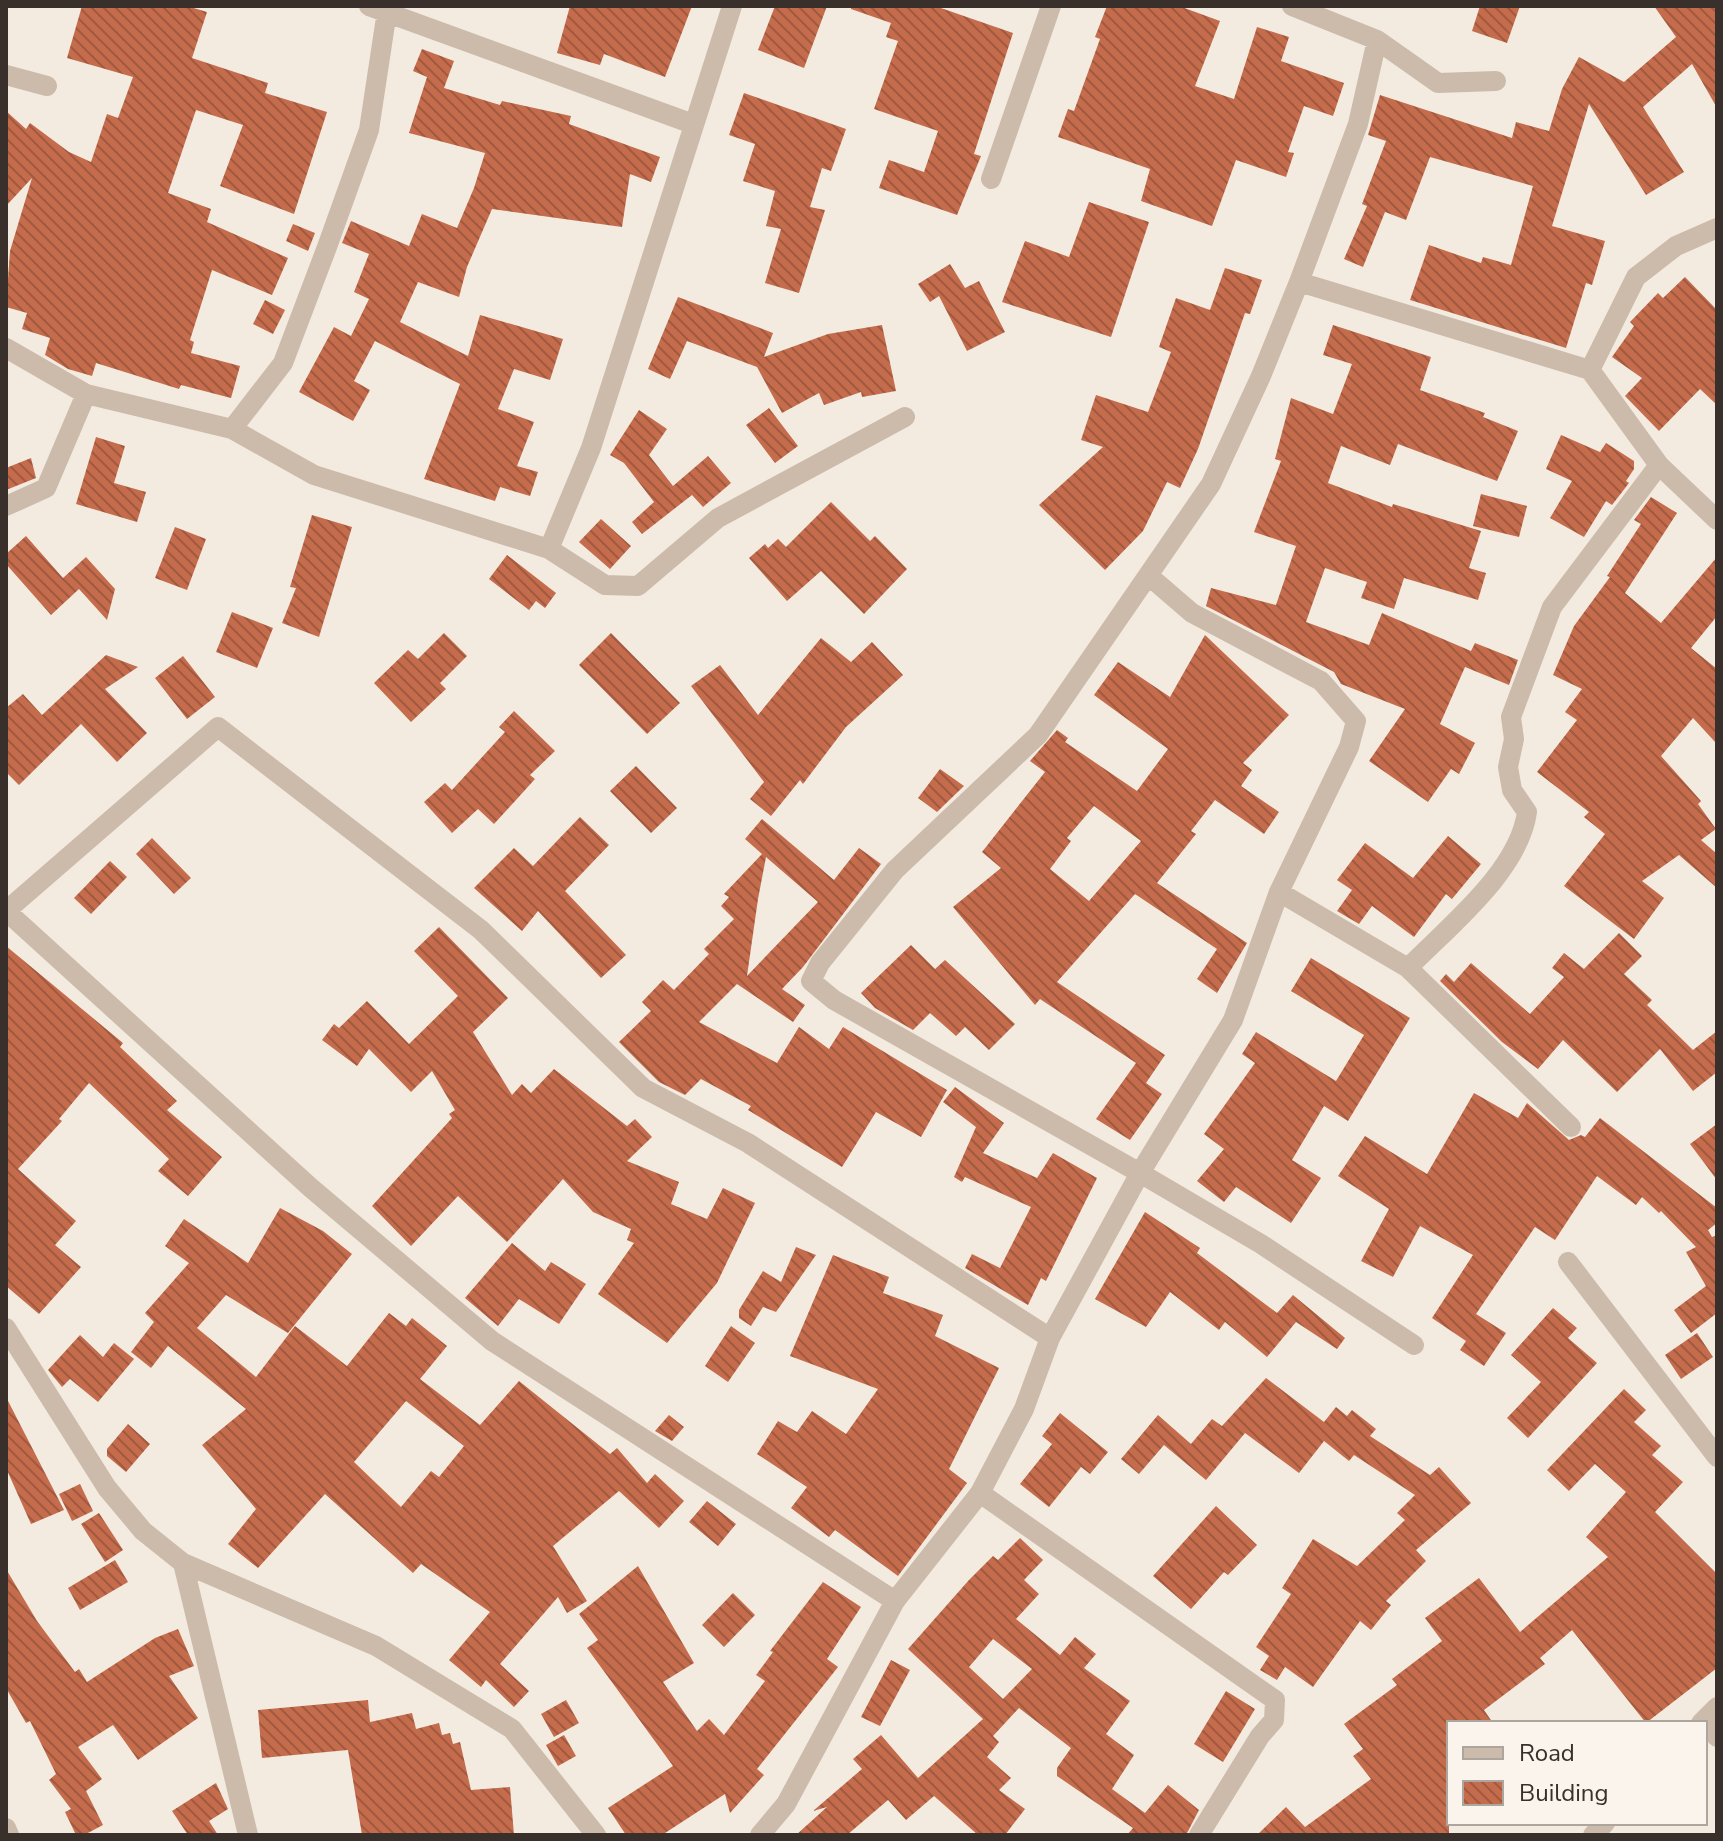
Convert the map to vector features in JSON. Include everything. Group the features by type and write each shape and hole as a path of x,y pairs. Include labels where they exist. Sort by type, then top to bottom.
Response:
{"street":[{"path":"549,549 591,448 732,6"},
{"path":"991,179 1051,6"},
{"path":"1292,6 1377,40 1438,83 1496,81"},
{"path":"232,429 283,363 369,130 378,9 693,124"},
{"path":"1377,40 1358,124 1299,282 1261,376 1211,484 1038,735 895,870 820,963 811,981 834,1000 1261,1244 1414,1345"},
{"path":"6,75 47,86"},
{"path":"1590,370 1636,277 1676,246 1717,228"},
{"path":"1299,282 1590,370 1659,465 1717,520"},
{"path":"6,348 86,394 232,429 314,475 549,549 605,585 638,586 718,518 905,417"},
{"path":"6,506 46,488 86,394"},
{"path":"1408,968 1500,873 1524,834 1527,812 1512,790 1508,767 1514,739 1511,717 1516,703 1552,607 1659,465"},
{"path":"760,1835 786,1804 895,1601 980,1493 1024,1409 1050,1338 1140,1173 1233,1020 1279,892 1349,747 1356,721 1321,681 1192,613 1149,576"},
{"path":"895,1601 492,1341 311,1188 6,911 218,727 481,930 643,1088 748,1143 1050,1338"},
{"path":"1279,892 1408,968 1571,1127"},
{"path":"1568,1262 1717,1457"},
{"path":"6,1328 107,1488 143,1531 183,1563 376,1646 512,1729 596,1835"},
{"path":"980,1493 1275,1700 1274,1720 1260,1736 1199,1835"},
{"path":"183,1563 248,1835"},
{"path":"6,1828 9,1835"}],"building":[{"path":"82,6 187,6 207,12 192,58 268,83 265,93 327,112 294,214 220,186 243,125 196,110 168,193 211,209 207,222 288,258 272,295 212,270 190,340 194,342 191,353 240,366 231,398 181,385 179,389 96,363 92,376 68,369 45,355 50,338 22,329 27,313 6,307 10,251 32,178 6,206 6,111 26,129 30,123 69,152 91,162 107,114 118,118 133,77 67,58"},
{"path":"570,6 692,6 665,77 604,54 600,65 557,53"},
{"path":"775,6 827,6 804,68 758,50"},
{"path":"851,6 935,6 1013,33 974,154 981,156 957,215 879,188 889,160 924,172 938,131 874,109 898,41 886,37 891,23 851,9"},
{"path":"1107,6 1179,6 1220,21 1195,86 1234,99 1257,27 1289,37 1281,61 1344,83 1333,116 1304,106 1288,152 1294,153 1286,177 1236,160 1212,226 1141,201 1150,169 1058,137 1068,109 1074,111 1100,39 1095,37"},
{"path":"1480,6 1520,6 1507,43 1472,31"},
{"path":"1654,6 1717,6 1717,108 1692,64 1643,107 1684,172 1646,195 1589,104 1552,226 1605,241 1592,285 1586,283 1566,348 1410,300 1429,245 1481,263 1483,257 1511,265 1533,186 1430,157 1406,220 1385,212 1363,267 1344,259 1367,206 1362,204 1386,141 1368,135 1380,95 1512,138 1516,122 1549,131 1562,89 1579,57 1624,82 1676,37"},
{"path":"422,49 454,61 444,88 500,105 502,101 571,116 569,124 660,157 651,182 630,174 622,227 492,209 467,267 459,297 418,282 400,322 468,356 480,315 563,339 550,380 514,369 498,409 534,422 517,466 538,472 530,496 500,487 495,501 424,479 460,384 375,341 354,381 370,390 353,421 299,392 334,327 351,336 369,299 354,292 369,254 342,243 351,221 409,246 422,214 457,228 474,188 485,153 409,133 427,77 413,71"},
{"path":"744,93 846,129 831,171 822,168 810,207 825,210 799,293 765,283 781,229 766,226 775,191 743,181 755,144 729,135"},
{"path":"1089,202 1149,222 1111,337 1002,302 1025,241 1069,257"},
{"path":"293,224 315,233 308,251 286,241"},
{"path":"950,264 965,288 979,281 1005,332 967,351 939,296 930,302 918,284"},
{"path":"1225,268 1262,280 1250,314 1245,313 1198,449 1180,488 1167,482 1143,531 1105,570 1039,505 1103,447 1081,440 1096,395 1148,412 1171,352 1159,347 1176,298 1210,310"},
{"path":"1685,277 1717,310 1717,405 1700,389 1659,431 1625,396 1642,378 1612,357 1634,326 1630,322 1658,293 1663,298"},
{"path":"678,297 773,333 764,357 828,334 882,325 896,391 862,397 861,392 824,405 819,393 782,413 757,367 687,341 670,379 648,369"},
{"path":"265,300 285,310 273,334 253,324"},
{"path":"1333,325 1431,357 1420,390 1485,413 1483,417 1518,431 1497,481 1398,444 1390,465 1341,446 1328,483 1392,507 1393,504 1481,531 1469,568 1486,573 1478,600 1404,578 1394,609 1361,598 1367,582 1325,568 1306,622 1369,645 1382,613 1471,651 1475,643 1518,660 1509,685 1465,667 1440,724 1475,743 1459,774 1451,769 1428,802 1369,761 1405,709 1341,684 1334,672 1206,606 1211,588 1276,605 1296,546 1254,532 1281,461 1275,459 1291,398 1333,414 1352,364 1323,355"},
{"path":"769,408 798,446 775,463 746,425"},
{"path":"639,410 667,429 649,455 673,486 708,456 731,483 703,507 692,495 642,534 632,522 654,502 624,463 610,455"},
{"path":"1561,435 1600,452 1606,443 1634,461 1634,469 1626,481 1629,483 1612,505 1606,501 1584,537 1550,518 1572,481 1546,469"},
{"path":"96,437 125,446 114,483 146,492 137,522 76,504"},
{"path":"31,458 36,478 6,490 6,468"},
{"path":"1481,494 1527,506 1519,537 1473,526"},
{"path":"1651,497 1677,513 1625,593 1661,623 1717,557 1717,616 1691,648 1717,669 1717,744 1693,718 1661,756 1701,801 1698,804 1716,829 1701,840 1717,854 1717,888 1679,855 1642,881 1664,898 1634,939 1564,886 1605,834 1584,817 1589,812 1537,772 1577,720 1565,712 1582,689 1553,675 1574,626 1610,577 1607,576 1641,524 1634,520"},
{"path":"831,502 870,541 875,536 907,569 864,614 821,571 787,601 749,558 765,544 768,548 778,539 786,547"},
{"path":"312,515 352,527 319,637 282,623 296,588 290,587"},
{"path":"601,519 631,546 610,569 579,542"},
{"path":"175,527 206,539 187,590 155,578"},
{"path":"26,536 63,578 86,557 115,589 107,620 79,589 51,615 6,564 6,554"},
{"path":"507,555 556,593 545,608 536,601 529,610 489,579"},
{"path":"232,612 273,628 257,668 216,652"},
{"path":"444,633 467,656 440,683 446,689 411,722 374,683 408,650 418,659"},
{"path":"611,633 680,703 647,734 579,665"},
{"path":"1205,635 1289,715 1243,763 1252,770 1241,786 1279,812 1264,834 1215,800 1191,831 1196,834 1157,883 1247,943 1217,993 1197,979 1217,949 1135,894 1057,982 1165,1055 1146,1083 1162,1094 1130,1140 1096,1119 1136,1063 1040,999 1035,1005 953,907 1001,868 982,852 1045,772 1030,761 1057,730 1068,738 1065,742 1137,791 1168,749 1094,695 1118,662 1170,697","holes":["1094,806 1141,841 1089,901 1050,869 1071,841 1067,838"]},
{"path":"821,638 851,662 872,642 903,675 846,727 803,784 800,780 771,816 750,799 764,782 691,686 720,665 758,715"},
{"path":"106,655 138,667 105,689 147,733 117,762 81,724 19,785 6,772 6,708 23,694 42,715"},
{"path":"183,656 215,697 187,719 155,678"},
{"path":"514,711 555,751 530,775 535,779 494,824 478,809 452,833 424,802 445,783 452,790 505,732 499,727"},
{"path":"636,766 677,808 651,833 610,791"},
{"path":"940,769 964,786 937,812 918,798"},
{"path":"580,817 609,845 565,891 626,955 601,978 538,911 522,931 474,888 514,848 533,866"},
{"path":"762,819 834,880 859,848 881,864 803,967 782,989 805,1005 793,1022 737,984 699,1022 777,1063 799,1027 829,1049 843,1027 947,1090 921,1137 876,1112 842,1167 748,1110 751,1106 701,1079 685,1095 659,1082 619,1042 651,1011 642,1002 663,980 674,990 709,954 704,949 734,919 721,906 729,897 724,894 762,854 745,839","holes":["766,857 818,902 747,976"]},
{"path":"1448,836 1481,864 1452,899 1446,894 1414,937 1372,906 1359,924 1337,911 1352,890 1337,880 1365,843 1413,878"},
{"path":"152,838 191,878 174,894 136,854"},
{"path":"110,861 127,877 91,914 74,898"},
{"path":"439,927 508,998 473,1032 512,1095 522,1084 531,1093 554,1069 627,1126 635,1119 652,1137 627,1161 679,1182 671,1204 707,1219 723,1188 755,1203 717,1283 667,1343 598,1294 634,1243 627,1240 631,1229 593,1212 563,1179 507,1242 458,1196 411,1246 372,1206 452,1118 449,1114 455,1110 432,1071 411,1092 369,1049 357,1066 322,1040 334,1024 339,1028 367,1001 409,1044 458,996 414,951"},
{"path":"1619,933 1642,956 1624,974 1652,1000 1647,1005 1693,1050 1717,1031 1717,1072 1693,1091 1660,1049 1617,1092 1563,1040 1538,1069 1502,1042 1440,981 1446,974 1454,982 1471,963 1530,1014 1564,977 1552,968 1564,953 1584,969"},
{"path":"911,945 935,969 945,960 1015,1024 989,1050 965,1027 956,1036 930,1013 913,1030 875,1008 861,993"},
{"path":"6,946 123,1043 120,1047 177,1101 167,1110 222,1157 188,1196 158,1171 169,1159 89,1083 59,1119 62,1121 18,1169 76,1221 55,1245 81,1267 39,1314 6,1286"},
{"path":"1311,958 1410,1018 1348,1121 1324,1106 1292,1160 1321,1178 1291,1223 1236,1187 1224,1202 1197,1181 1224,1149 1204,1134 1255,1063 1242,1054 1256,1032 1336,1081 1364,1035 1291,991"},
{"path":"955,1087 1004,1123 983,1153 1037,1178 1053,1153 1097,1178 1046,1281 1041,1278 1028,1305 965,1268 972,1254 1000,1268 1031,1207 965,1177 962,1182 954,1177 976,1127 943,1102"},
{"path":"1474,1093 1518,1118 1527,1103 1569,1140 1581,1135 1585,1137 1600,1118 1717,1208 1717,1223 1708,1230 1712,1237 1717,1235 1717,1313 1691,1333 1674,1310 1706,1286 1686,1252 1696,1247 1661,1211 1659,1213 1642,1197 1636,1205 1597,1176 1555,1240 1535,1227 1476,1314 1506,1333 1484,1366 1460,1350 1466,1341 1432,1318 1473,1255 1420,1226 1393,1277 1361,1261 1389,1209 1338,1176 1365,1136 1427,1174"},
{"path":"1717,1124 1717,1180 1690,1144"},
{"path":"280,1208 323,1231 352,1254 288,1333 226,1295 197,1328 256,1377 295,1326 347,1366 389,1313 406,1326 412,1318 447,1346 420,1379 480,1425 519,1381 610,1454 617,1448 647,1483 655,1474 684,1501 659,1528 619,1491 553,1546 587,1601 567,1613 558,1597 500,1664 529,1691 514,1707 486,1680 481,1687 449,1660 490,1612 421,1564 413,1573 325,1494 258,1568 228,1544 256,1509 202,1445 246,1409 168,1346 151,1368 131,1352 154,1322 145,1313 189,1263 165,1246 184,1219 248,1263","holes":["406,1401 464,1446 439,1477 431,1471 401,1507 354,1462"]},
{"path":"1145,1212 1200,1248 1197,1253 1277,1313 1293,1295 1345,1338 1337,1349 1296,1322 1267,1357 1225,1322 1219,1330 1170,1292 1146,1327 1095,1299"},
{"path":"512,1243 545,1271 551,1262 586,1284 559,1324 519,1299 498,1326 465,1298"},
{"path":"796,1247 816,1255 776,1312 763,1307 751,1326 739,1318 739,1310 763,1271 781,1282"},
{"path":"833,1255 889,1277 883,1293 943,1315 935,1336 999,1368 949,1469 967,1483 898,1576 835,1530 829,1537 791,1508 807,1487 757,1454 778,1421 797,1432 812,1411 846,1434 878,1389 790,1356"},
{"path":"1553,1308 1577,1328 1568,1338 1597,1363 1528,1438 1507,1418 1541,1382 1511,1355"},
{"path":"731,1326 755,1343 728,1382 705,1366"},
{"path":"1697,1333 1713,1357 1681,1379 1665,1355"},
{"path":"80,1335 103,1357 114,1343 134,1359 98,1402 70,1379 62,1387 48,1370"},
{"path":"1266,1378 1324,1422 1336,1407 1347,1416 1352,1410 1376,1429 1370,1436 1430,1475 1439,1467 1471,1503 1416,1550 1426,1561 1386,1601 1391,1605 1371,1630 1360,1621 1313,1687 1285,1667 1277,1680 1260,1670 1269,1656 1256,1647 1291,1594 1282,1588 1313,1539 1357,1566 1405,1520 1397,1513 1415,1495 1354,1455 1349,1461 1324,1441 1299,1473 1245,1433 1206,1480 1164,1445 1139,1474 1121,1459 1158,1415 1191,1444 1212,1419 1222,1426"},
{"path":"1624,1389 1646,1410 1634,1422 1661,1446 1652,1455 1683,1482 1655,1512 1717,1574 1717,1668 1649,1721 1644,1721 1572,1630 1540,1658 1545,1664 1484,1710 1492,1721 1447,1721 1449,1835 1257,1835 1286,1807 1305,1827 1371,1779 1353,1756 1363,1749 1344,1724 1397,1685 1392,1679 1442,1641 1425,1618 1479,1578 1520,1632 1608,1557 1586,1537 1626,1492 1595,1464 1569,1491 1547,1470"},
{"path":"6,1397 64,1510 31,1524 6,1468"},
{"path":"1060,1413 1108,1452 1090,1474 1081,1467 1049,1507 1020,1484 1052,1444 1042,1436"},
{"path":"669,1415 684,1427 672,1441 655,1431"},
{"path":"128,1424 150,1444 126,1472 107,1456 107,1449"},
{"path":"80,1484 93,1511 72,1521 59,1494"},
{"path":"707,1501 736,1524 718,1546 689,1522"},
{"path":"1216,1506 1257,1545 1228,1575 1224,1572 1191,1609 1153,1576"},
{"path":"99,1513 123,1550 105,1562 81,1524"},
{"path":"1020,1538 1043,1560 1024,1580 1039,1594 1016,1619 1060,1655 1075,1637 1096,1654 1084,1668 1130,1701 1106,1734 1134,1755 1112,1789 1145,1813 1168,1785 1199,1810 1186,1835 1127,1835 1133,1828 1057,1776 1057,1768 1071,1748 1019,1708 993,1736 999,1742 987,1757 1011,1778 999,1790 1025,1809 1005,1835 978,1835 934,1796 906,1820 888,1800 847,1835 796,1835 827,1807 813,1811 862,1769 853,1759 881,1735 918,1778 983,1719 908,1649 993,1556 998,1560","holes":["993,1639 1032,1669 1003,1699 969,1667"]},
{"path":"115,1560 128,1582 80,1610 68,1588"},
{"path":"638,1566 694,1663 663,1682 697,1731 709,1719 724,1735 765,1681 756,1675 773,1652 770,1651 823,1582 861,1607 827,1659 838,1667 757,1769 764,1775 730,1813 725,1794 662,1835 626,1835 608,1808 673,1766 587,1648 598,1640 579,1614"},
{"path":"6,1569 37,1621 75,1672 79,1669 87,1682 155,1638 178,1629 194,1666 169,1676 198,1718 138,1760 113,1725 78,1747 102,1779 86,1791 103,1825 84,1835 76,1835 65,1812 71,1809 49,1780 56,1774 30,1721 26,1723 6,1688"},
{"path":"733,1593 755,1615 724,1647 702,1625"},
{"path":"891,1660 910,1670 880,1726 861,1717"},
{"path":"1226,1691 1255,1709 1223,1762 1194,1744"},
{"path":"368,1700 370,1722 412,1713 416,1729 439,1723 442,1735 450,1733 453,1744 460,1742 471,1790 510,1787 514,1835 362,1835 348,1750 262,1758 258,1710"},
{"path":"566,1700 579,1723 554,1737 541,1714"},
{"path":"564,1735 576,1756 558,1766 546,1745"},
{"path":"216,1783 228,1809 209,1821 218,1835 188,1835 172,1811"}]}
